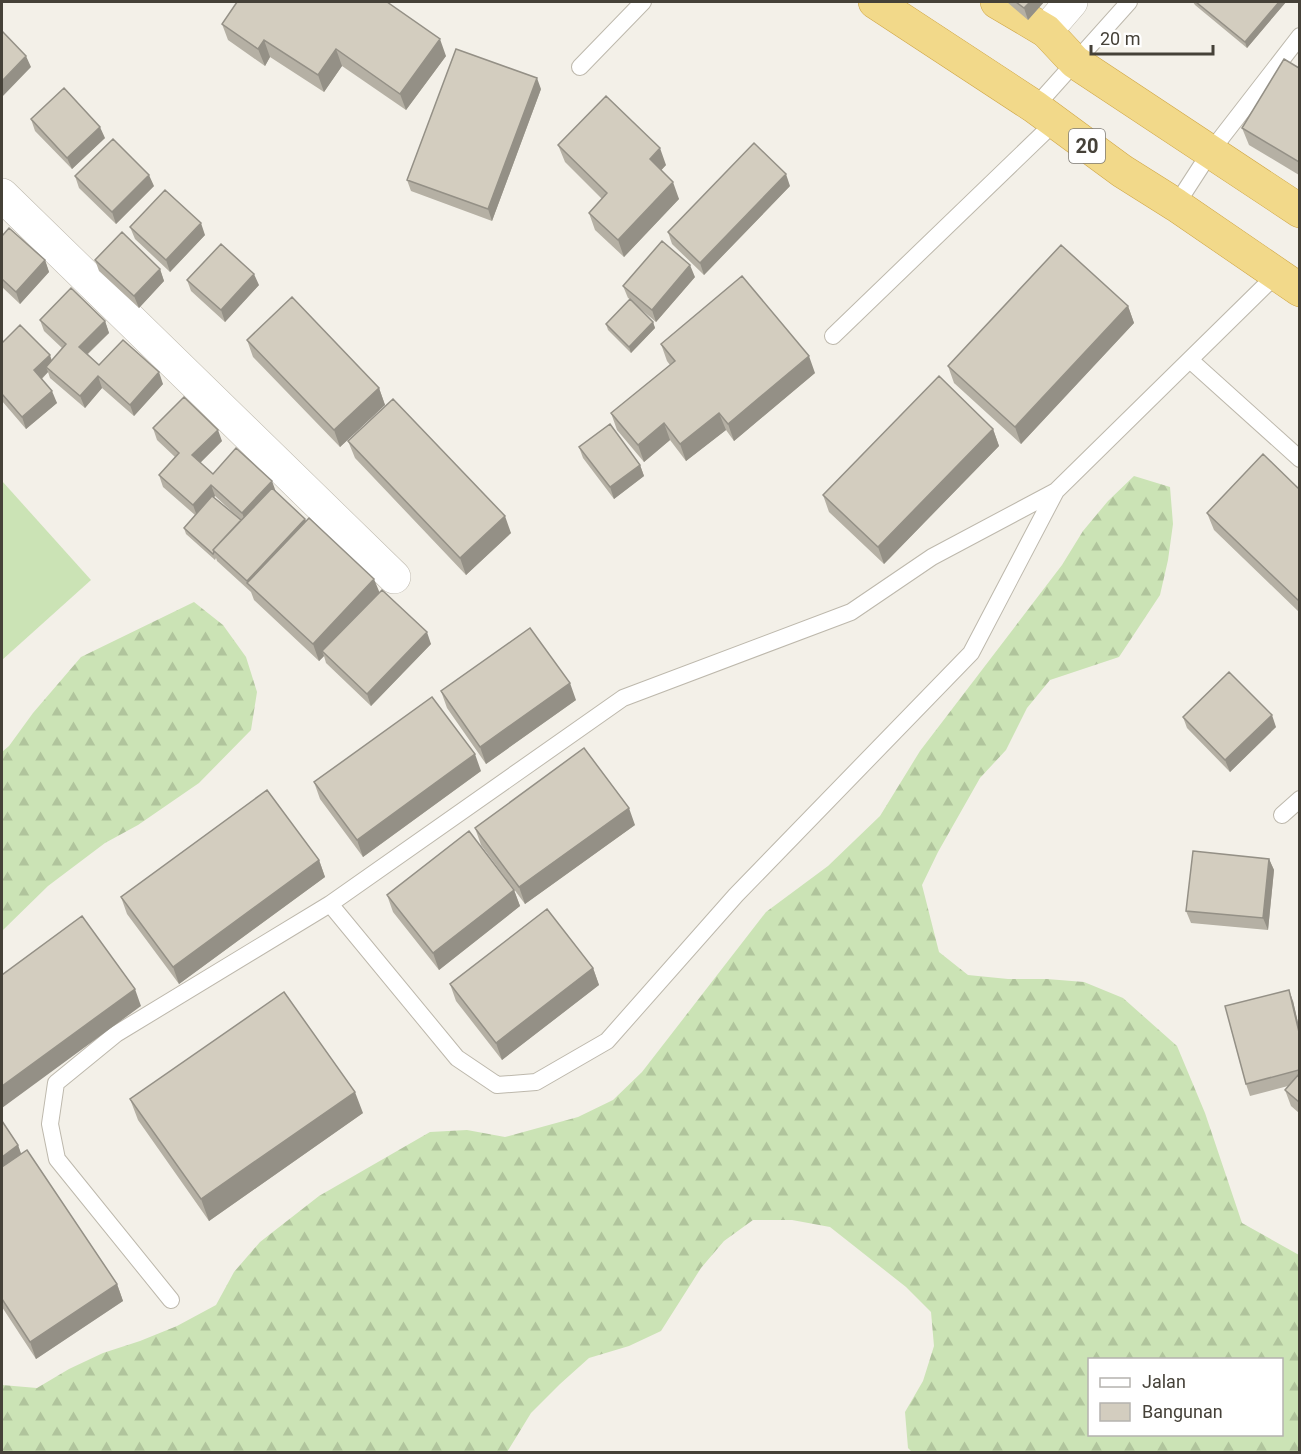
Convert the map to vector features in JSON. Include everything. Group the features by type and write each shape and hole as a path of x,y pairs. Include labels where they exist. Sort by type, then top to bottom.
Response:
{"highway":[{"name":"20","path":"875,2 1045,114 1122,171 1289,281"},
{"path":"997,2 1046,31 1076,62 1299,211"}],"street":[{"path":"1046,31 1071,2"},
{"path":"2,195 394,576"}],"lane":[{"path":"580,67 643,2"},
{"path":"833,336 1045,114 1076,62 1129,2"},
{"path":"1176,205 1211,151 1299,36"},
{"path":"171,1300 57,1158 50,1124 56,1083 116,1034 330,904 623,698 851,612 932,557 1056,491 1190,360 1289,281"},
{"path":"1190,360 1299,459"},
{"path":"330,904 457,1058 497,1085 536,1082 607,1041 736,895 971,653 1056,491"},
{"path":"1282,815 1299,799"}],"green space":[{"path":"1134,476 1170,487 1173,524 1160,595 1119,657 1050,680 1027,708 1006,750 980,778 922,885 939,952 968,975 1084,982 1123,998 1177,1046 1205,1113 1242,1223 1299,1255 1299,1452 912,1452 908,1448 905,1412 923,1381 934,1346 931,1312 906,1287 830,1227 792,1220 753,1220 724,1241 701,1268 661,1331 629,1346 589,1358 531,1413 507,1452 2,1452 2,1385 37,1388 103,1353 177,1326 216,1305 234,1272 260,1242 319,1196 430,1132 467,1130 505,1137 578,1117 613,1100 642,1072 766,912 828,866 880,816 920,751 1062,565 1083,531 1108,501"},
{"path":"2,481 91,580 2,660"},
{"path":"194,602 223,625 246,657 257,692 251,730 199,783 138,825 105,843 48,886 2,931 2,752 81,657"}],"building":[{"path":"237,2 387,2 440,39 400,94 336,49 318,75 264,40 258,49 222,24"},
{"path":"1016,2 1030,2 1024,8"},
{"path":"1196,2 1279,2 1245,42"},
{"path":"2,31 26,56 2,81"},
{"path":"456,49 537,78 488,209 407,180"},
{"path":"1284,59 1299,68 1299,162 1242,128"},
{"path":"64,88 100,127 67,158 31,119"},
{"path":"606,96 660,148 650,159 673,182 618,240 589,213 607,193 558,145"},
{"path":"113,139 149,175 112,212 75,176"},
{"path":"754,143 786,174 700,263 668,232"},
{"path":"165,190 201,223 166,260 130,227"},
{"path":"9,228 45,260 16,292 2,279 2,236"},
{"path":"122,232 160,269 134,296 95,260"},
{"path":"662,241 690,265 652,310 623,286"},
{"path":"221,244 254,274 221,310 187,280"},
{"path":"1061,245 1128,306 1015,427 948,366"},
{"path":"742,276 809,356 728,424 719,413 680,444 664,423 638,445 611,413 675,361 661,344"},
{"path":"71,288 105,321 79,347 99,365 123,340 159,372 130,405 98,376 80,396 46,367 66,344 40,320"},
{"path":"292,297 379,388 334,430 247,340"},
{"path":"630,299 653,322 629,347 606,324"},
{"path":"20,325 50,355 34,370 52,391 22,417 2,394 2,343"},
{"path":"939,376 993,429 878,547 823,495"},
{"path":"184,397 218,430 192,455 213,474 236,448 272,481 242,513 211,485 193,505 159,475 179,453 153,428"},
{"path":"393,399 505,516 460,558 348,441"},
{"path":"610,424 640,465 610,487 579,447"},
{"path":"1263,454 1299,489 1299,601 1207,513"},
{"path":"272,488 305,519 247,581 213,550"},
{"path":"212,496 241,520 213,550 213,554 184,528"},
{"path":"309,518 374,579 313,644 247,583"},
{"path":"382,590 427,632 367,694 322,651"},
{"path":"530,628 570,683 480,747 441,691"},
{"path":"1229,672 1272,715 1225,760 1183,717"},
{"path":"432,697 475,754 357,840 314,782"},
{"path":"584,748 629,808 519,887 475,828"},
{"path":"267,790 319,860 173,967 121,897"},
{"path":"469,831 514,890 433,953 387,895"},
{"path":"1193,851 1269,859 1263,918 1186,911"},
{"path":"547,909 593,968 496,1043 450,984"},
{"path":"82,916 135,989 2,1086 2,975"},
{"path":"1289,990 1299,1032 1299,1070 1246,1084 1225,1006"},
{"path":"284,992 355,1092 201,1199 130,1099"},
{"path":"1299,1074 1299,1102 1285,1090"},
{"path":"2,1121 18,1145 2,1157"},
{"path":"27,1150 117,1284 30,1342 2,1299 2,1167"}]}
